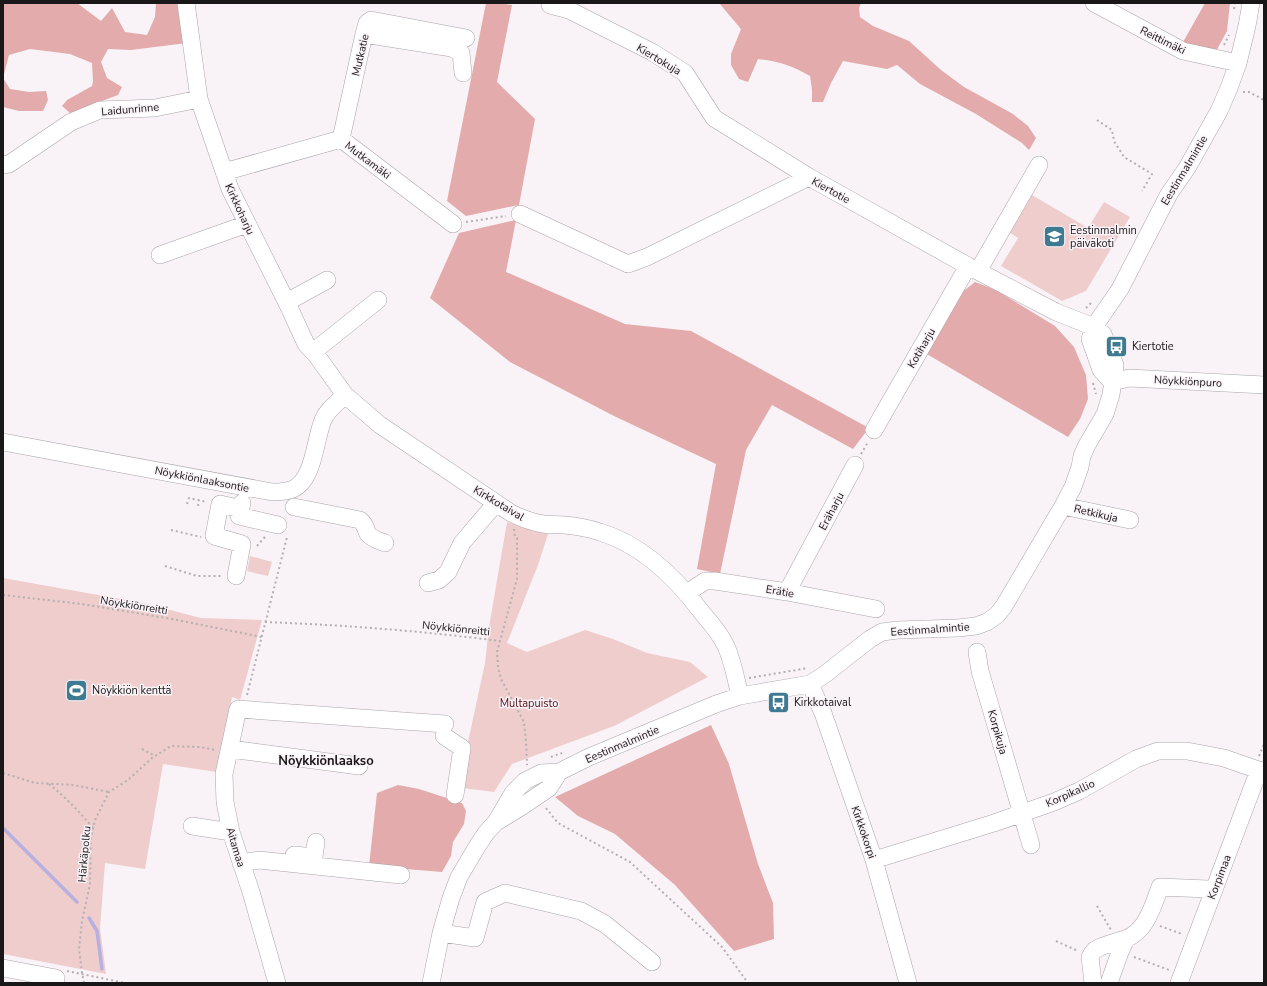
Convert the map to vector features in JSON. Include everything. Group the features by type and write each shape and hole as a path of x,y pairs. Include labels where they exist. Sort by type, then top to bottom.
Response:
{"street":[{"name":"Kirkkoharju","path":"186,3 199,98 230,189 306,344 344,395"},
{"name":"Reittimäki","path":"1094,3 1183,51 1238,63"},
{"name":"Eestinmalmintie","path":"431,983 450,898 459,877 486,833 496,822 513,793 526,781 541,773 559,772 589,757 709,707 740,696 810,684 870,639 882,632 976,626 997,615 1004,606 1063,506 1073,486 1080,467 1082,456 1105,414 1111,395 1115,365 1103,334 1090,319 1120,289 1169,194 1187,168 1208,132 1229,88 1238,63 1251,3"},
{"name":"Kiertokuja","path":"550,5 569,10 652,52 685,73 714,118 809,177"},
{"name":"Mutkatie","path":"341,140 367,23 371,20 466,38"},
{"path":"364,34 452,48 461,53 463,73"},
{"name":"Laidunrinne","path":"3,165 9,164 71,122 100,110 155,108 199,98"},
{"name":"Mutkamäki","path":"224,172 341,140 453,224"},
{"name":"Kotiharju","path":"874,430 1039,165"},
{"name":"Kiertotie","path":"520,214 628,264 647,257 809,177 973,269 1056,312 1090,319"},
{"path":"160,255 247,224"},
{"path":"286,302 327,280"},
{"path":"313,352 378,300"},
{"name":"Nöykkiönpuro","path":"1112,382 1130,378 1264,386"},
{"name":"Nöykkiönlaaksontie","path":"3,442 272,492 283,492 294,488 301,483 309,468 322,421 327,413 344,395"},
{"name":"Kirkkotaival","path":"344,395 380,424 511,513 527,520 543,524 564,524 585,527 617,538 633,547 655,563 687,593 719,634 732,665 740,696"},
{"name":"Eräharju","path":"787,592 855,465"},
{"path":"246,487 239,516 279,526"},
{"path":"428,583 439,580 448,572 462,543 496,503"},
{"path":"236,576 242,544 214,536 220,504 241,509"},
{"name":"Retkikuja","path":"1063,506 1130,520"},
{"path":"294,507 360,520 365,524 371,537 385,544"},
{"name":"Erätie","path":"687,593 705,581 715,581 787,592 876,609"},
{"name":"Korpikuja","path":"977,652 980,671 1031,845"},
{"name":"Kirkkokorpi","path":"810,684 823,714 874,860 908,983"},
{"path":"238,709 444,730 462,748 455,794"},
{"name":"Aitamaa","path":"238,709 224,774 225,802 231,832 251,892 277,983"},
{"path":"229,751 359,766"},
{"name":"Korpikallio","path":"874,860 1054,802 1079,791 1136,759 1158,751 1187,751 1224,758 1262,771"},
{"name":"Korpimaa","path":"1174,977 1214,890 1262,771"},
{"path":"192,826 231,832"},
{"path":"240,859 252,852 314,857 316,842"},
{"path":"240,859 401,875"},
{"path":"1093,983 1090,957 1096,950 1121,944 1134,935 1151,912 1160,887 1214,890"},
{"path":"441,933 475,938 484,902 505,893 581,911 605,924 652,962"},
{"path":"1109,983 1121,944"},
{"path":"3,968 56,978 55,983"}],"path":[{"path":"1234,10 1235,3"},
{"path":"1220,60 1224,44 1230,34"},
{"path":"1097,120 1112,130 1114,141 1124,157 1152,174 1142,191"},
{"path":"453,224 520,214"},
{"path":"1090,319 1095,299"},
{"path":"1092,378 1096,397"},
{"path":"855,465 874,430"},
{"path":"187,504 189,498 220,504"},
{"path":"198,506 200,500"},
{"path":"511,513 517,538 517,579 497,652 498,667 502,679 524,722 527,767"},
{"path":"240,556 246,557 250,554 264,538 279,526"},
{"path":"238,709 246,702 262,636 279,526"},
{"path":"171,530 204,538 214,536"},
{"path":"165,566 197,576 236,576"},
{"name":"Nöykkiönreitti","path":"3,595 82,604 262,636"},
{"name":"Nöykkiönreitti","path":"265,622 396,630 500,641"},
{"path":"757,676 801,670 812,666"},
{"name":"Härkäpolku","path":"84,983 79,949 82,921 90,884 91,837 94,820 109,792 128,780 155,756 171,746 200,747 229,751"},
{"path":"142,749 155,756"},
{"path":"3,773 35,783 74,785 109,792"},
{"path":"48,784 71,803 93,828"},
{"path":"544,806 558,823 630,862 722,947 748,983"},
{"path":"1097,906 1121,944 1174,977"},
{"path":"1145,921 1182,934"},
{"path":"1056,941 1090,957"}],"green space":[{"path":"1032,195 1088,228 1104,202 1130,217 1086,291 1062,301 1001,266 1018,238 1010,233"},
{"name":"Multapuisto","path":"507,522 548,534 538,565 507,643 527,652 585,630 613,639 647,653 690,662 708,677 614,726 512,764 494,792 462,788 466,751 485,663 489,627"},
{"path":"250,556 272,562 268,576 247,571"},
{"path":"3,578 143,603 201,618 262,620 240,700 232,697 217,772 163,764 145,869 105,863 100,928 106,974 3,954"}],"shaded area":[{"path":"3,3 77,3 101,21 112,8 125,32 147,35 155,17 156,3 180,3 187,43 131,50 108,49 101,62 107,78 122,87 118,95 70,113 62,106 67,100 92,86 92,63 70,54 30,49 9,55 3,78"},
{"path":"486,3 503,3 512,5 497,82 535,119 519,205 466,216 447,201"},
{"path":"719,3 861,3 859,8 860,17 873,26 909,41 941,70 964,87 1013,114 1028,126 1036,138 1029,150 1022,143 976,114 920,84 897,65 887,69 843,61 823,102 812,102 810,76 797,69 779,63 758,59 748,82 739,79 731,65 731,54 741,29"},
{"path":"1205,3 1230,3 1227,31 1215,53 1182,44"},
{"path":"3,78 10,89 29,92 46,91 48,100 43,111 19,111 3,107"},
{"path":"516,220 506,272 625,324 691,331 869,428 853,449 772,405 746,450 720,574 697,569 716,464 614,416 510,362 430,298 459,233"},
{"path":"975,282 996,290 1055,326 1074,347 1086,375 1088,399 1080,419 1068,437 925,353 961,293"},
{"path":"711,725 729,764 758,864 773,903 774,939 734,951 675,885 615,834 578,816 555,797"},
{"path":"398,785 419,789 462,803 466,811 464,824 453,842 451,856 442,872 369,866 377,793"}],"waterway":[{"path":"3,828 77,902"},
{"path":"89,918 97,931 102,969"}],"place":[{"name":"Eestinmalmin päiväkoti","path":"1055,236"},
{"name":"Kiertotie","path":"1116,346"},
{"name":"Nöykkiön kenttä","path":"77,690"},
{"name":"Kirkkotaival","path":"779,702"}],"district":[{"name":"Nöykkiönlaakso","path":"326,760"}]}
